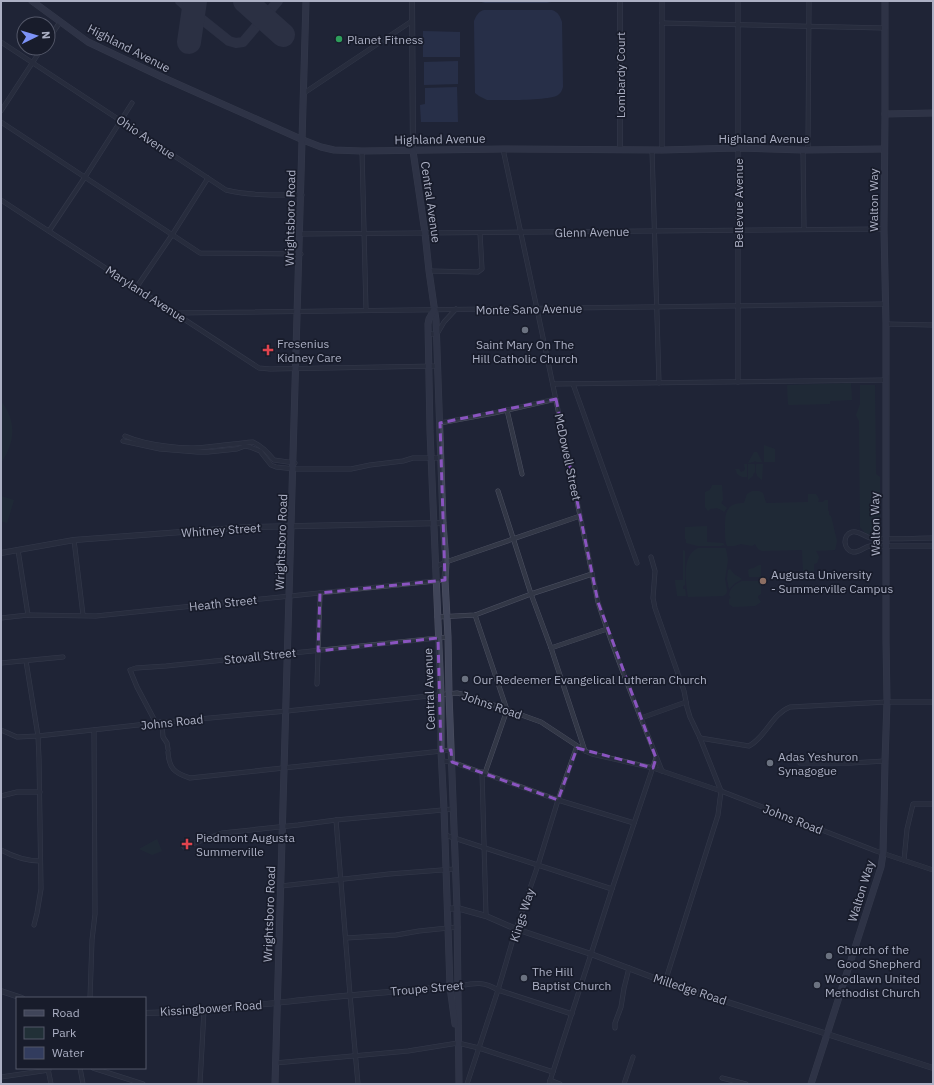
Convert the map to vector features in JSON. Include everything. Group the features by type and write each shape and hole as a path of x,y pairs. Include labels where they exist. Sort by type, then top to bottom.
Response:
{"main road":[{"name":"Highland Avenue","path":"32,1 88,42 110,53 303,140 334,150 662,150 738,148 884,149"},
{"name":"Wrightsboro Road","path":"275,1084 295,466 306,1"},
{"name":"Walton Way","path":"811,1084 881,867 883,854 887,702 886,304 884,228 885,1"},
{"path":"885,114 933,113"},
{"name":"Central Avenue","path":"413,151 425,233 437,334 458,927 459,1084"},
{"name":"Central Avenue","path":"434,310 428,322 431,458 450,987 458,1043"}],"street":[{"name":"Central Avenue","path":"412,1 413,151"},
{"name":"Lombardy Court","path":"620,1 620,149"},
{"path":"662,1 662,150"},
{"name":"Bellevue Avenue","path":"738,1 738,382"},
{"path":"804,229 809,1"},
{"path":"304,93 412,21"},
{"path":"56,28 60,22"},
{"path":"662,23 885,28"},
{"name":"Ohio Avenue","path":"1,42 226,190 238,193 302,196"},
{"path":"1,111 36,56"},
{"path":"49,230 132,103"},
{"path":"1,122 200,253 301,254"},
{"name":"McDowell Street","path":"503,149 598,602 662,771"},
{"path":"652,150 659,383"},
{"path":"362,151 366,310"},
{"path":"136,288 208,178"},
{"name":"Maryland Avenue","path":"1,200 259,368 438,366"},
{"name":"Glenn Avenue","path":"301,234 884,228"},
{"path":"429,271 480,271 482,269 480,233"},
{"name":"Monte Sano Avenue","path":"173,313 886,304"},
{"path":"428,334 437,334 444,322 456,309"},
{"path":"886,324 933,325"},
{"path":"553,384 886,380"},
{"path":"573,384 637,562"},
{"path":"440,423 556,399"},
{"path":"507,410 522,474"},
{"path":"124,439 160,449 197,452 237,449 245,446 260,451 271,465 276,467 295,466 351,469 370,465 403,462 413,458 441,458"},
{"path":"498,491 531,594 551,648 585,751"},
{"path":"435,567 580,516"},
{"name":"Whitney Street","path":"1,553 74,540 249,527 443,523"},
{"path":"933,538 869,538 857,531 847,535 845,539 845,545 847,548 854,552 858,552 870,546 933,546"},
{"path":"925,538 925,546"},
{"path":"74,540 83,615"},
{"path":"18,550 28,615"},
{"path":"651,557 655,571 653,598 655,608 684,691 690,717 721,791 718,815 665,982"},
{"path":"437,617 475,615 531,594 592,574"},
{"name":"Heath Street","path":"1,618 28,615 96,616 445,580"},
{"path":"317,684 320,593"},
{"path":"475,615 507,710 483,773 486,916"},
{"path":"551,648 607,629"},
{"name":"Stovall Street","path":"158,722 137,687 130,670 136,668 448,637"},
{"path":"1,663 63,658"},
{"path":"26,661 38,736 40,792 41,889 34,924"},
{"name":"Johns Road","path":"1,730 17,737 38,736 158,722 287,711 457,693 540,722 592,754 653,768 721,791 883,854 933,870"},
{"path":"641,718 686,702"},
{"path":"700,738 748,746 759,738 782,711 790,707 887,702 933,702"},
{"path":"158,722 162,724 171,766 182,776 190,778 451,750"},
{"path":"90,997 92,940 95,914 94,730"},
{"name":"Kings Way","path":"466,1084 498,990 516,929 538,866 558,800 577,746"},
{"path":"560,1084 550,1082 656,758"},
{"path":"442,761 452,762 558,800 634,823"},
{"path":"800,763 885,761"},
{"path":"1,796 17,792 40,792"},
{"path":"904,860 907,829 913,804 933,804"},
{"path":"184,847 222,833 453,809"},
{"path":"336,820 358,1084"},
{"path":"445,835 612,890"},
{"path":"1,850 22,860 40,861"},
{"path":"281,886 456,869"},
{"name":"Milledge Road","path":"448,909 457,908 486,916 516,929 591,954 665,982 933,1068"},
{"path":"346,938 396,935 419,930 458,927"},
{"path":"615,1028 615,1023 621,1008 629,968"},
{"name":"Troupe Street","path":"277,1003 483,983 491,985 498,990 572,1014"},
{"path":"1,991 19,997"},
{"name":"Kissingbower Road","path":"146,1013 204,1010 277,1003"},
{"path":"200,1084 204,1010"},
{"path":"275,1063 408,1051 458,1043 479,1048 553,1072"},
{"path":"624,1084 633,1057"},
{"path":"1,1077 48,1069 51,1084"},
{"path":"80,1069 83,1084"},
{"path":"96,1069 143,1084"},
{"path":"722,1078 744,1084"}],"highlighted area":[{"path":"556,399 598,602 656,758 653,768 577,748 558,800 462,766 452,762 451,750 441,751 438,638 318,651 320,593 445,580 440,423"}],"green space":[{"path":"851,383 852,400 830,401 830,404 788,404 787,385"},
{"path":"860,385 875,385 876,474 880,477 880,524 868,535 860,527 859,421 856,415 860,404"},
{"path":"1,401 10,417 12,432 9,447 1,463"},
{"path":"764,445 775,449 775,462 764,462"},
{"path":"754,452 757,452 762,462 755,461 748,463"},
{"path":"744,464 747,464 747,477 742,477 737,474 735,469 739,469 741,472 744,471"},
{"path":"748,464 755,465 755,472 748,480"},
{"path":"757,464 763,464 762,480 756,473"},
{"path":"712,485 722,485 723,500 721,503 727,508 724,512 717,508 710,509 708,511 705,507 705,492 710,490"},
{"path":"752,491 759,491 763,493 766,503 808,502 808,494 816,494 819,499 818,502 828,500 828,511 829,515 831,516 837,541 835,550 816,551 819,557 817,563 814,564 814,572 803,572 802,550 762,551 758,549 755,544 752,546 741,544 727,546 725,538 725,524 727,510 733,505 744,503 747,494"},
{"path":"1,496 14,500 7,523 1,521"},
{"path":"707,526 707,542 723,543 725,546 698,546 686,543 685,527"},
{"path":"698,548 726,549 728,560 725,579 727,591 723,596 688,597 686,577 687,563 689,557"},
{"path":"683,550 685,551 685,585 683,586 683,589 685,589 686,596 677,596 675,580 683,580"},
{"path":"761,565 761,577 749,577 748,570"},
{"path":"730,569 734,574 742,579 729,589 727,579 728,570"},
{"path":"742,581 761,581 761,594 758,598 761,602 755,606 733,607 729,604 729,599 731,598 729,595 730,590"},
{"path":"157,839 162,851 152,855 139,849"}],"water":[{"path":"478,1 556,1 547,3 485,3"},
{"path":"484,10 552,10 560,16 562,22 563,87 558,95 535,99 487,100 475,93 474,21 478,14"},
{"path":"423,31 460,32 460,57 423,57"},
{"path":"458,61 458,84 424,85 424,62"},
{"path":"457,87 458,122 421,122 420,105 425,104 425,88"}],"taxiway":[{"path":"180,1 229,41 236,43 243,42 278,1"}],"runway":[{"path":"189,42 195,1"},
{"path":"245,1 283,35"}],"place":[{"name":"Planet Fitness","path":"339,39"},
{"name":"Saint Mary On The Hill Catholic Church","path":"525,330"},
{"name":"Fresenius Kidney Care","path":"268,350"},
{"name":"Augusta University - Summerville Campus","path":"763,581"},
{"name":"Our Redeemer Evangelical Lutheran Church","path":"465,679"},
{"name":"Adas Yeshuron Synagogue","path":"770,763"},
{"name":"Piedmont Augusta Summerville","path":"187,844"},
{"name":"Church of the Good Shepherd","path":"829,956"},
{"name":"The Hill Baptist Church","path":"524,978"},
{"name":"Woodlawn United Methodist Church","path":"817,985"}]}
